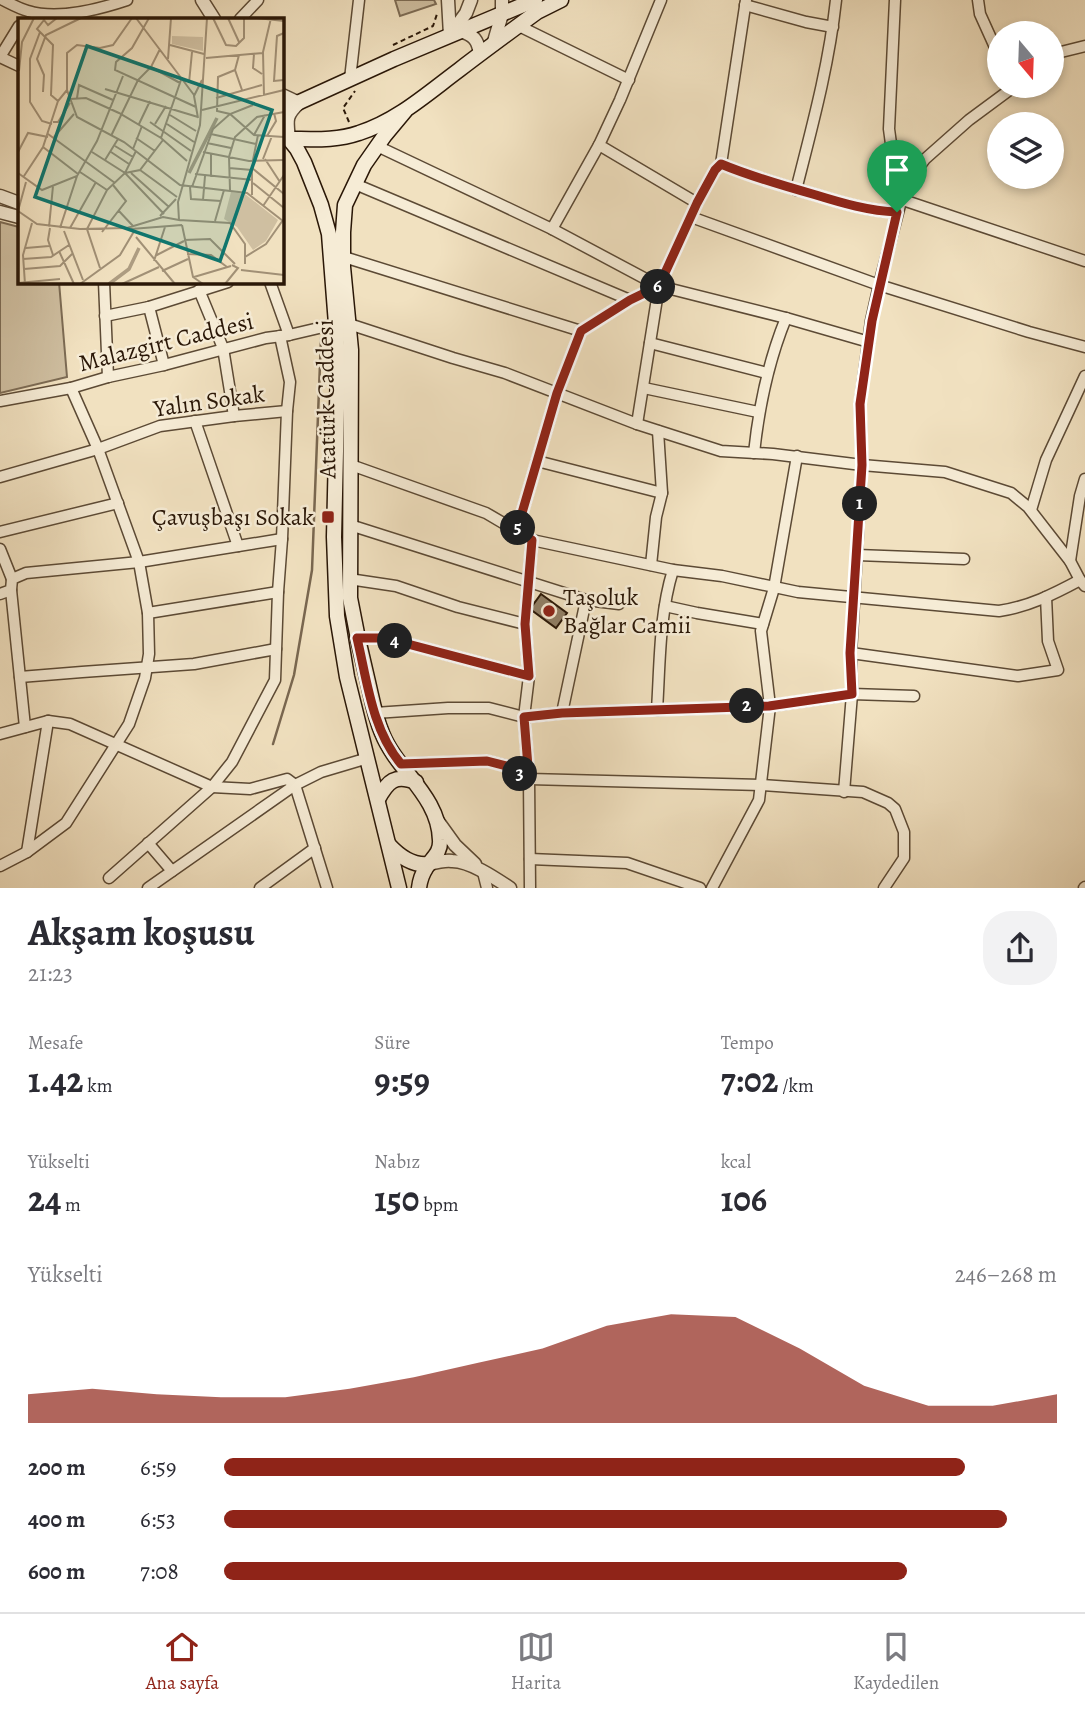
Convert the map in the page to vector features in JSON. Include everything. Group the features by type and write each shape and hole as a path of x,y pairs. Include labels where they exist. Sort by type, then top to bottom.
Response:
{"main road":[{"path":"284,109 355,83 502,7 535,0"},
{"path":"284,137 321,139 356,134 378,125 405,111 537,12 561,0"},
{"name":"Atatürk Caddesi","path":"400,887 347,677 337,616 334,537 338,366 343,324 342,232 345,205 364,165 405,111"},
{"name":"Atatürk Caddesi","path":"284,137 297,149 321,205 329,234 343,324 351,350 349,579 357,638 382,734 392,754 416,782 436,819 440,837 440,849 421,877 419,887"},
{"path":"378,799 392,781 406,778 416,782"},
{"path":"389,845 413,863 429,864"}],"street":[{"path":"3,0 26,15 86,10 127,0"},
{"path":"202,0 213,18"},
{"path":"241,18 258,0"},
{"path":"355,83 359,0"},
{"path":"448,0 455,33"},
{"path":"455,33 471,0"},
{"path":"552,229 599,145 662,0"},
{"path":"796,190 822,87 836,0"},
{"path":"895,0 888,129 894,166 905,186"},
{"path":"978,0 980,14 987,29"},
{"path":"638,424 659,286 697,203 721,164 746,3 806,22 833,27"},
{"path":"493,45 502,7"},
{"path":"519,26 629,80"},
{"path":"18,28 0,57 18,66"},
{"path":"455,33 469,33 476,39 480,54"},
{"path":"1064,51 1085,46"},
{"path":"284,96 299,103 289,113 284,137"},
{"path":"844,792 852,694 850,653 862,465 860,404 879,285 905,186 925,159 998,98"},
{"path":"599,145 697,203"},
{"path":"377,146 552,229 659,286 869,342"},
{"path":"721,164 796,190 877,211 897,212"},
{"path":"355,184 630,300"},
{"path":"0,196 18,202"},
{"path":"901,199 1085,261"},
{"path":"0,212 18,217"},
{"path":"691,217 879,285 1085,347"},
{"path":"344,257 581,331"},
{"path":"104,284 108,377"},
{"path":"105,316 221,284"},
{"path":"110,878 212,786 232,762 275,680 290,382 285,336 271,284"},
{"path":"517,530 557,393 581,331 630,300 659,286"},
{"path":"199,290 223,348 234,416"},
{"path":"149,306 164,365"},
{"path":"754,453 758,412 767,373 786,318"},
{"path":"343,324 505,373 638,424 721,451 797,456 945,472 1012,494 1031,510 1070,561 1083,583 1018,608 999,611 798,592 722,576 673,570 532,540 486,513 351,465"},
{"name":"Malazgirt Caddesi","path":"0,401 71,388 223,348 343,324"},
{"path":"650,343 767,373"},
{"path":"1031,510 1046,460 1085,376"},
{"path":"0,866 27,852 66,823 129,724 149,654 148,613 139,562 98,449 71,388"},
{"path":"644,388 758,412"},
{"name":"Yalın Sokak","path":"0,477 98,449 160,426 287,411"},
{"path":"195,421 237,546"},
{"path":"651,565 656,517 662,493 658,431"},
{"path":"712,887 758,800 761,785 769,706 761,631 774,588 797,456"},
{"path":"537,461 662,493"},
{"path":"1070,561 1085,479"},
{"path":"0,532 118,503"},
{"path":"350,525 586,600 619,604"},
{"path":"8,587 26,573 139,562 282,539"},
{"path":"530,887 529,779 524,717 529,676 525,624 532,540"},
{"path":"0,549 8,587 25,727"},
{"path":"857,555 964,559"},
{"path":"657,710 662,620 673,570"},
{"path":"349,579 396,586 458,607 525,624"},
{"path":"148,613 278,592"},
{"path":"850,653 1018,676 1058,670 1048,640 1046,597"},
{"path":"562,713 586,600"},
{"path":"666,606 763,624"},
{"path":"357,638 385,638 529,676"},
{"path":"20,677 194,664 276,649"},
{"path":"375,713 489,708 524,717 562,713 769,706 852,694 914,696"},
{"path":"27,852 48,721"},
{"path":"0,734 48,721 70,724 212,786 250,789 287,779 295,785 327,887"},
{"path":"148,887 295,785 321,772 368,758"},
{"path":"401,764 487,761 510,767 529,779 761,785 863,792 888,803 895,810 904,832 904,858 884,887"},
{"path":"436,819 455,845 483,872 487,887"},
{"path":"148,843 172,871"},
{"path":"260,887 315,848"},
{"path":"530,859 627,863 701,887"},
{"path":"429,864 454,860 510,887"}],"path":[{"path":"390,49 391,46 433,26 439,12"},
{"path":"352,128 343,108 356,90 355,83"}],"shaded area":[{"path":"395,0 434,0 436,4 400,16"},
{"path":"0,222 18,227 18,284 59,284 67,377 0,393"}],"building":[{"name":"Taşoluk Bağlar Camii","path":"541,594 567,613 556,628 530,609"}],"waterway":[{"path":"273,744 294,675 312,570 321,338"}],"place":[{"name":"Çavuşbaşı Sokak","path":"328,517"},
{"name":"Taşoluk Bağlar Camii","path":"549,611"}],"route":[{"path":"721,164 834,201 877,211 897,212 872,321 860,404 862,465 850,653 852,694 769,706 562,713 524,717 529,779 510,767 487,761 401,764 392,754 382,734 357,638 385,638 529,676 525,624 532,540 517,530 557,393 581,331 630,300 659,286 715,170 721,164"}]}
